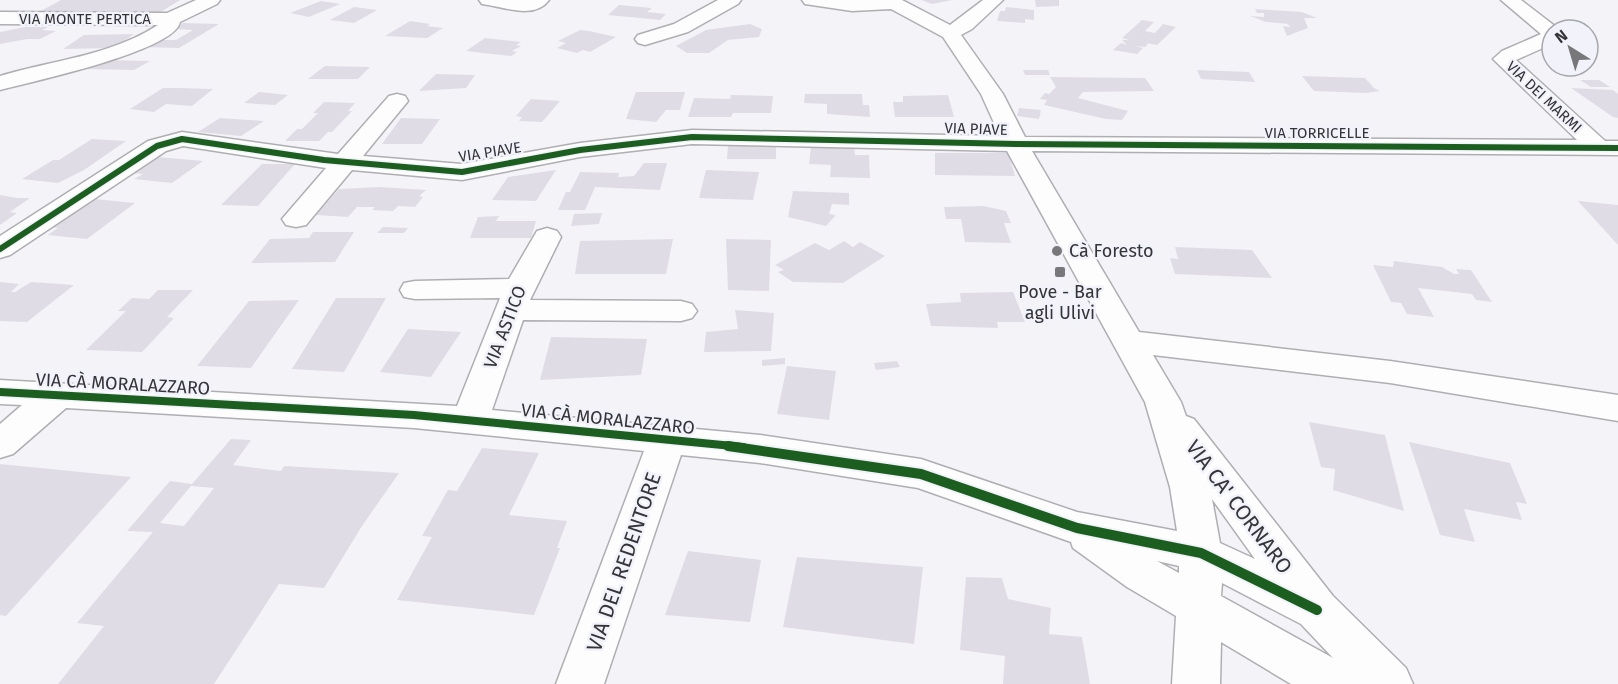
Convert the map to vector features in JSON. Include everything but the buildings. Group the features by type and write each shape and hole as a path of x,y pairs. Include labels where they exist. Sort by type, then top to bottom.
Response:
{"street":[{"path":"0,82 114,54 158,34 170,25 170,19 211,0"},
{"path":"488,0 528,6 540,0"},
{"path":"645,39 681,28 732,0"},
{"path":"811,0 850,5 881,5 890,1 950,33 993,94 1029,171 1163,402 1190,487 1201,553 1201,606 1196,684"},
{"path":"950,33 965,25 994,0"},
{"name":"VIA DEI MARMI","path":"1510,0 1540,24"},
{"name":"VIA MONTE PERTICA","path":"0,18 170,19"},
{"name":"VIA DEI MARMI","path":"1540,42 1517,49 1503,59 1608,147"},
{"path":"296,219 397,101"},
{"name":"VIA PIAVE","path":"0,249 157,146 169,141 190,140 345,162 462,172 580,150 692,137 797,137 1016,144"},
{"name":"VIA TORRICELLE","path":"1016,144 1608,147"},
{"name":"VIA ASTICO","path":"470,420 515,299 547,237"},
{"path":"415,290 681,311"},
{"path":"1130,342 1390,372 1618,408"},
{"name":"VIA CÀ MORALAZZARO","path":"0,392 414,415 760,449 921,474 1077,528 1201,553"},
{"path":"0,444 58,395"},
{"name":"VIA CA' CORNARO","path":"1163,402 1317,610 1389,684"},
{"name":"VIA DEL REDENTORE","path":"580,684 667,440"},
{"name":"VIA CÀ MORALAZZARO","path":"1077,528 1142,574 1201,606"},
{"name":"VIA CA' CORNARO","path":"1201,553 1317,610"},
{"path":"1201,606 1335,684"}],"cycle path":[{"path":"0,249 157,146 182,139 324,160 462,172 580,150 692,137 1016,144 1618,148"},
{"path":"0,392 414,415 760,449 921,474 1077,528 1201,553 1317,610"}],"place":[{"name":"Cà Foresto","path":"1057,251"},
{"name":"Pove - Bar agli Ulivi","path":"1060,272"}]}
